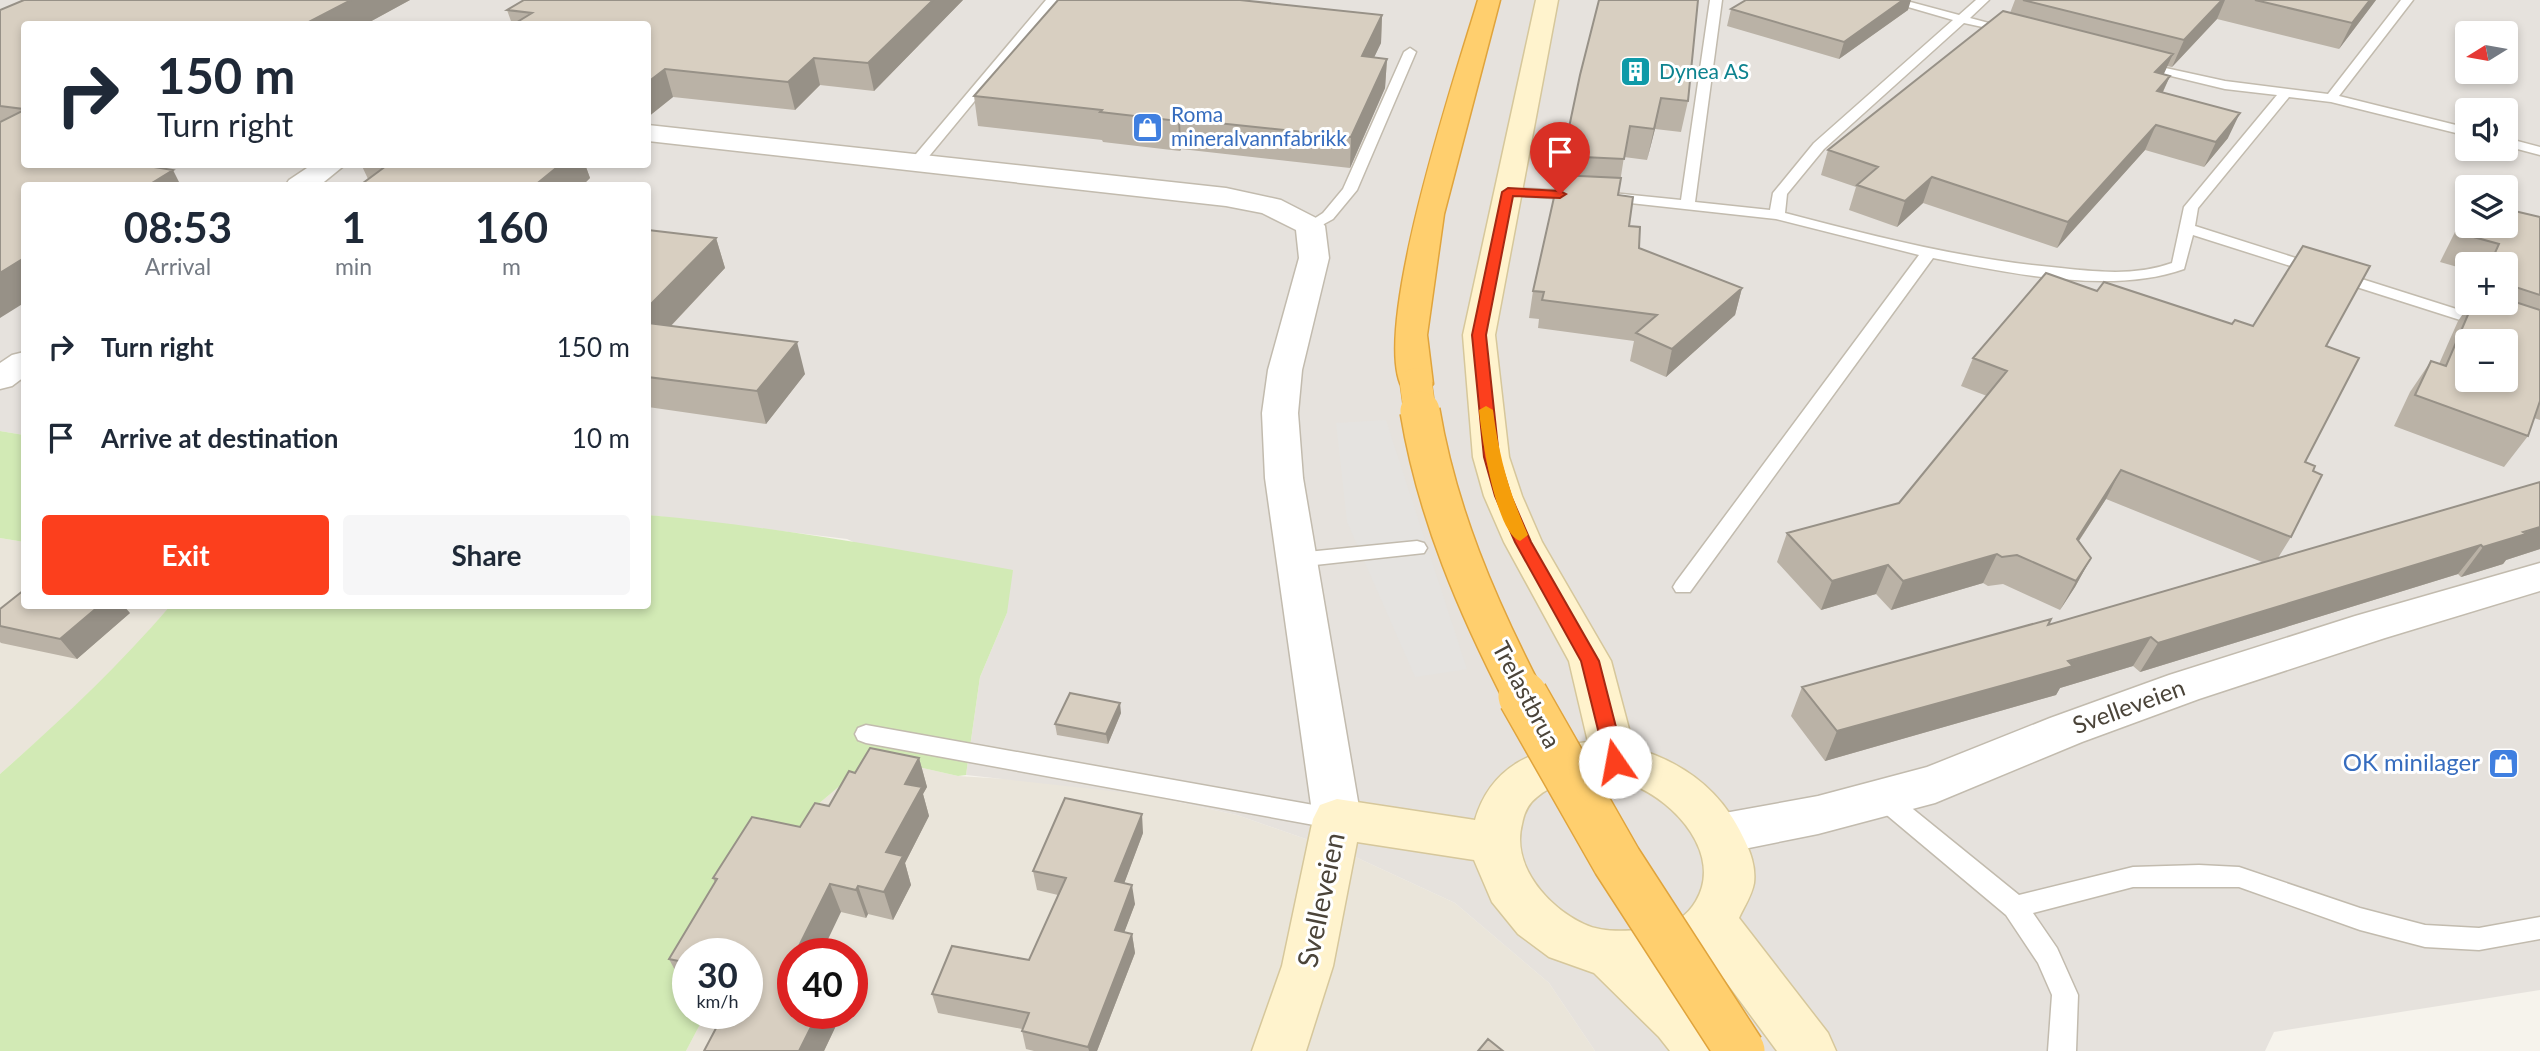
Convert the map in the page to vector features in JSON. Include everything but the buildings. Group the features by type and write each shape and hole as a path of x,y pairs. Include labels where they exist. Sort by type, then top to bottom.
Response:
{"highway":[{"name":"Trelastbrua","path":"1489,0 1429,214 1411,335 1416,384 1432,468 1447,521 1478,600 1577,792 1655,922 1740,1051"}],"street":[{"path":"1547,0 1479,335 1492,457 1503,496 1523,542 1590,661 1615,762"},
{"path":"651,133 1226,197 1271,206 1310,226 1314,258 1285,370 1280,414 1284,478 1337,819"},
{"path":"305,182 327,168"},
{"path":"0,379 21,364"},
{"name":"Svelleveien","path":"1719,834 1818,815 1935,784 2066,730 2184,687 2370,627 2540,578"},
{"path":"1586,760 1615,762 1653,773 1691,798 1719,834 1726,850 1729,884 1712,922 1698,935 1663,951 1608,953 1568,942 1524,909 1503,877 1494,844 1496,825 1508,796 1521,783 1550,766 1586,760"},
{"name":"Svelleveien","path":"1279,1051 1296,1011 1311,954 1337,819 1494,844"},
{"path":"1712,922 1809,1051"},
{"path":"1608,953 1678,1019 1703,1051"}],"lane":[{"path":"916,163 1052,0"},
{"path":"1687,205 1716,0"},
{"path":"1890,0 2025,35"},
{"path":"1777,215 1780,193 1819,146 1983,0"},
{"path":"2331,98 2407,0"},
{"path":"1310,226 1328,216 1350,190 1410,52"},
{"path":"2129,62 2225,85 2331,98 2455,129"},
{"path":"1508,192 1612,197 1777,215 1928,254 2039,272 2116,277 2160,274 2179,266 2191,207 2286,92"},
{"path":"2518,145 2540,151"},
{"path":"2187,228 2501,327"},
{"path":"1683,587 1928,254"},
{"path":"1297,561 1417,548"},
{"path":"866,734 1337,819"},
{"path":"1884,799 2015,907 2048,956 2065,995 2062,1051"},
{"path":"2015,907 2133,877 2199,875 2239,877 2360,919 2425,936 2479,939 2540,928"}],"shaded area":[{"path":"0,0 2540,0 2540,990 2274,1032 2265,1051 1595,1051 1549,983 1455,903 1349,854 1237,815 1147,795 966,775 980,677 1007,613 847,539 651,515 651,182 21,182 21,434 0,431"},
{"path":"1386,420 1467,669 1415,677 1347,522 1336,423"},
{"path":"0,538 21,542 21,609 167,609 135,647 61,720 0,774"},
{"path":"874,757 958,776 1052,782 1147,795 1237,815 1349,854 1455,903 1549,983 1595,1051 686,1051 698,1029 763,1029 763,938 754,938 816,806"}],"green space":[{"path":"0,431 21,434 21,542 0,538"},
{"path":"651,515 785,531 1013,570 1007,613 980,677 966,775 958,776 874,757 816,806 746,938 672,938 672,1029 698,1029 686,1051 0,1051 0,774 88,693 167,609 651,609"}],"slow traffic":[{"path":"1486,410 1492,457 1503,496 1520,535"}],"place":[{"name":"Dynea AS","path":"1636,72"},
{"name":"Roma mineralvannfabrikk","path":"1148,127"},
{"name":"OK minilager","path":"2503,763"}],"route":[{"path":"1560,194 1508,192 1479,335 1486,410 1492,457 1503,496 1523,542 1590,661 1615,762"}]}
